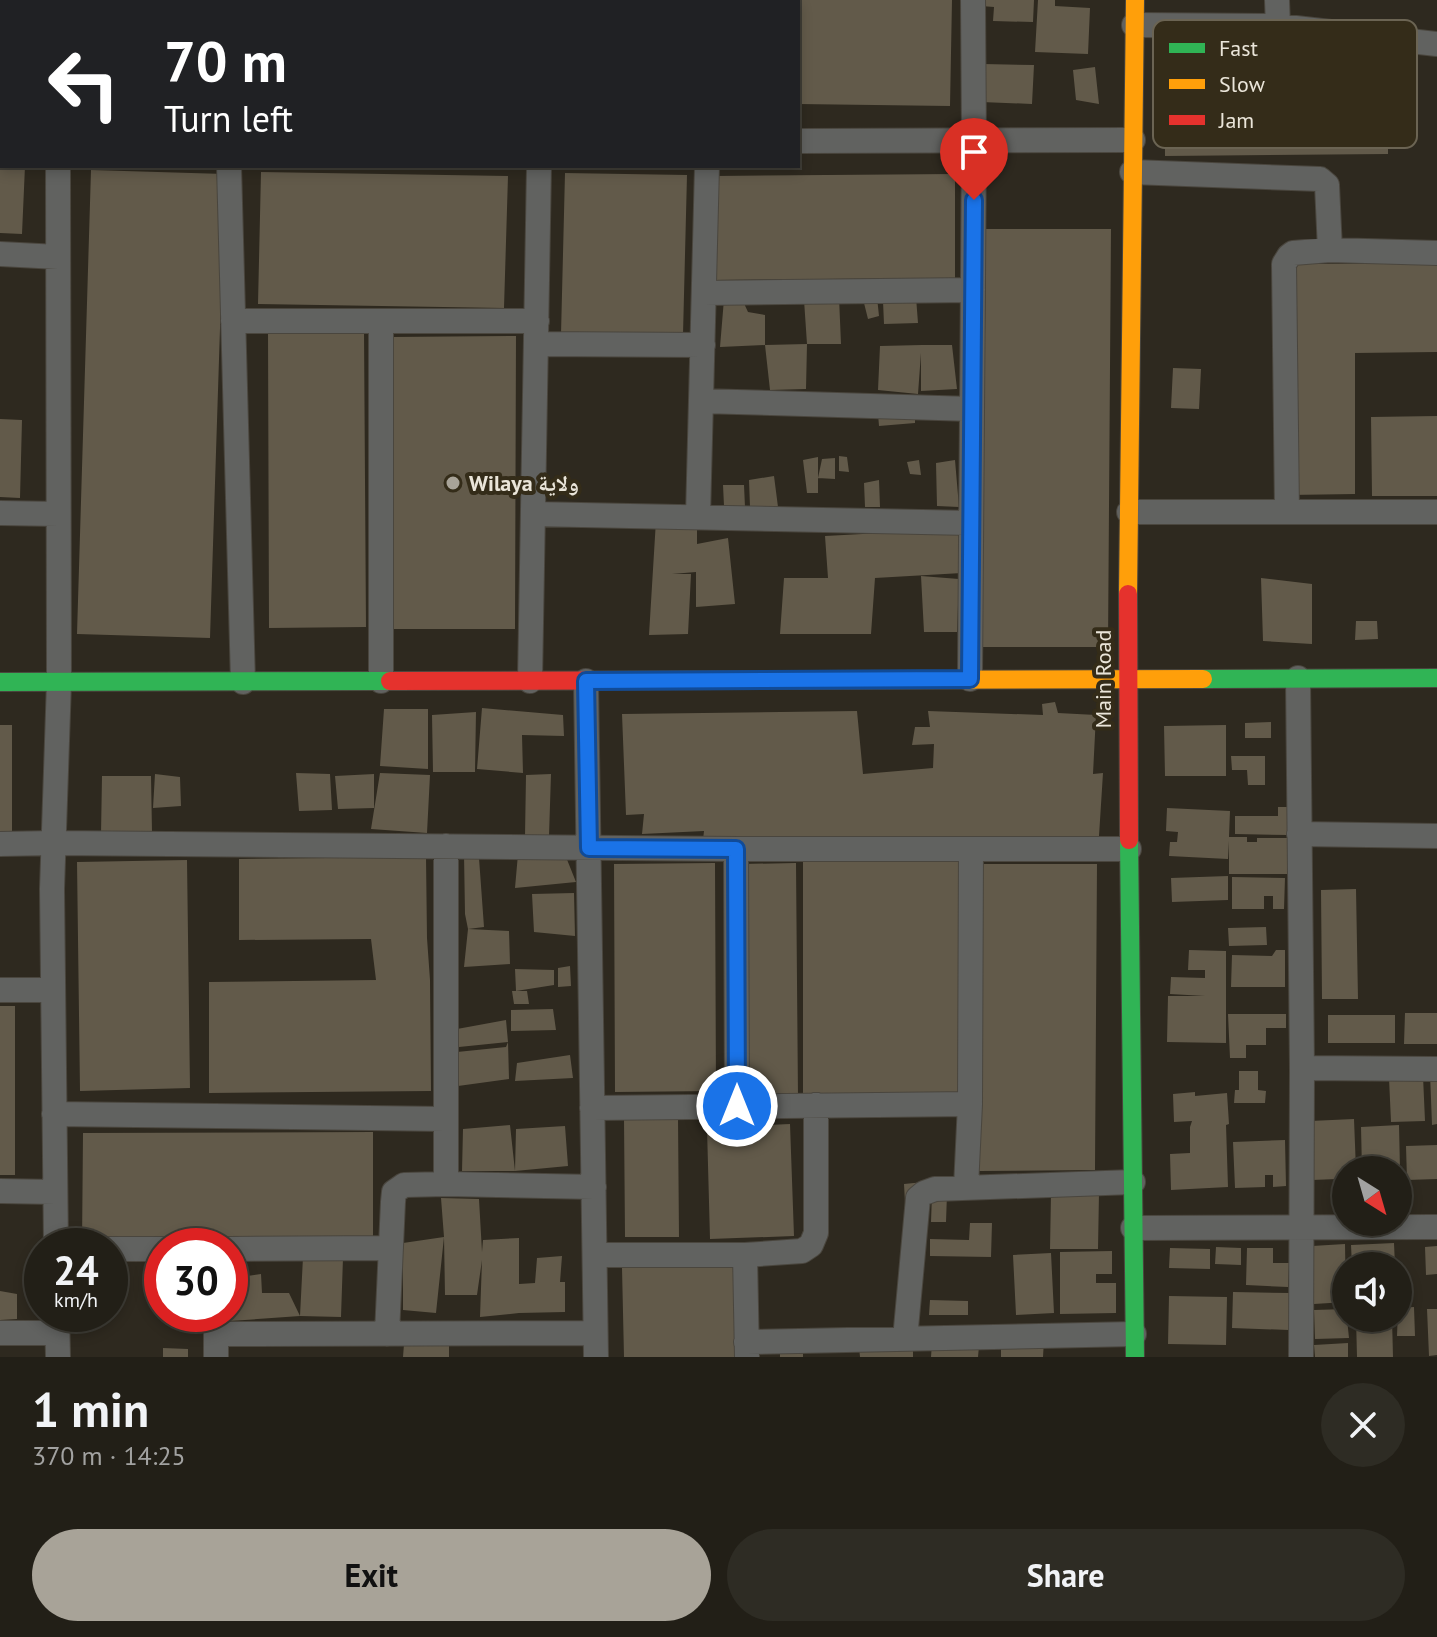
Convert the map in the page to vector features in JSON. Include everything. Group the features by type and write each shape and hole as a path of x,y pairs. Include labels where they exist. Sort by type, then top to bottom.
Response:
{"street":[{"path":"970,679 973,0"},
{"name":"Main Road","path":"1134,1346 1127,679 1135,0"},
{"path":"1277,0 1278,20"},
{"path":"1134,25 1153,25"},
{"path":"1417,42 1437,44"},
{"path":"800,141 1133,140"},
{"path":"56,1228 53,990 59,682 58,168"},
{"path":"229,168 243,682"},
{"path":"530,681 539,168"},
{"path":"698,517 707,168"},
{"path":"1132,172 1320,179 1327,185 1330,250"},
{"path":"1287,512 1284,264 1293,253 1330,250 1437,253"},
{"path":"0,254 58,257"},
{"path":"704,293 973,290"},
{"path":"233,321 381,322 703,345"},
{"path":"381,322 381,681"},
{"path":"701,401 972,409"},
{"path":"1129,512 1437,512"},
{"path":"0,513 58,514"},
{"path":"533,514 971,523"},
{"path":"1298,678 1301,1357"},
{"path":"0,682 1437,678"},
{"path":"216,1335 387,1334 461,1345 596,1345 586,681"},
{"path":"1299,834 1437,836"},
{"path":"0,844 1129,849"},
{"path":"446,846 446,1184"},
{"path":"736,849 737,1106"},
{"path":"966,1187 970,1104 971,849"},
{"path":"0,990 53,990"},
{"path":"1302,1068 1437,1069"},
{"path":"592,1108 970,1104"},
{"path":"595,1255 745,1255 802,1251 811,1245 816,1233 816,1105"},
{"path":"54,1114 445,1119"},
{"path":"905,1339 918,1198 924,1193 935,1189 966,1187 1133,1182"},
{"path":"387,1334 394,1192 404,1185 594,1187"},
{"path":"0,1191 55,1192"},
{"path":"1133,1228 1437,1227"},
{"path":"248,1249 391,1248"},
{"path":"745,1255 746,1350 905,1339 993,1347 1134,1346"},
{"path":"0,1333 57,1335"}],"building":[{"path":"800,0 952,0 950,106 800,104"},
{"path":"981,0 1034,0 1033,22 993,21 994,7 981,6"},
{"path":"1038,0 1055,0 1055,6 1090,8 1088,54 1035,52"},
{"path":"983,64 1034,65 1032,104 981,102"},
{"path":"1095,67 1099,104 1076,100 1073,70"},
{"path":"1165,148 1388,148 1388,154 1165,156"},
{"path":"0,168 25,168 22,234 0,233"},
{"path":"91,170 225,174 210,638 77,634"},
{"path":"261,172 508,176 504,308 258,304"},
{"path":"565,173 687,175 683,335 561,334"},
{"path":"955,174 955,278 715,280 715,176"},
{"path":"986,229 1111,229 1108,647 982,647"},
{"path":"1437,263 1437,352 1355,353 1355,494 1289,495 1289,264"},
{"path":"741,297 748,312 765,315 765,345 720,347 724,299"},
{"path":"839,297 841,344 807,344 804,300"},
{"path":"877,297 879,316 868,319 863,299"},
{"path":"916,297 918,323 884,324 883,301"},
{"path":"364,331 366,627 269,628 268,332"},
{"name":"Wilaya ولاية","path":"516,336 515,629 389,629 390,337"},
{"path":"807,344 806,389 770,390 765,345"},
{"path":"952,345 957,389 921,391 921,353 918,394 878,390 880,346"},
{"path":"1173,368 1201,369 1199,409 1171,408"},
{"path":"915,412 915,423 879,426 878,414"},
{"path":"1437,416 1437,496 1372,496 1371,417"},
{"path":"0,419 22,420 20,498 0,497"},
{"path":"839,456 847,457 849,472 839,471"},
{"path":"818,457 818,493 807,493 803,460"},
{"path":"835,458 835,479 818,478 822,459"},
{"path":"919,460 921,475 910,474 907,462"},
{"path":"955,460 959,507 937,506 936,463"},
{"path":"774,476 778,507 750,507 749,480"},
{"path":"879,480 880,507 865,507 864,483"},
{"path":"723,485 744,485 745,507 724,506"},
{"path":"656,520 697,521 697,544 728,538 735,604 696,607 696,572 672,574 691,574 688,634 649,635"},
{"path":"958,531 962,573 875,578 871,634 780,634 784,578 828,578 825,536"},
{"path":"921,576 959,579 957,632 924,632"},
{"path":"1261,578 1312,584 1312,644 1263,641"},
{"path":"1356,621 1377,621 1378,639 1355,640"},
{"path":"1055,702 1058,713 1096,715 1093,774 1103,773 1099,836 746,837 703,840 704,831 642,834 644,814 626,815 622,714 857,711 863,774 933,768 934,744 912,745 915,727 930,727 928,711 1043,715 1042,704"},
{"path":"482,708 563,715 564,736 522,735 523,773 477,769"},
{"path":"384,709 428,709 428,769 380,766"},
{"path":"476,712 475,772 433,772 432,715"},
{"path":"1271,722 1271,738 1245,738 1245,723"},
{"path":"0,725 12,725 12,839 0,839"},
{"path":"1226,725 1226,776 1165,776 1164,726"},
{"path":"1231,756 1265,756 1265,785 1248,785 1247,770 1232,770"},
{"path":"296,773 330,774 332,810 299,811"},
{"path":"380,773 430,775 427,833 371,829"},
{"path":"155,774 180,777 181,806 153,808"},
{"path":"374,774 374,808 338,809 335,776"},
{"path":"551,774 549,836 525,836 526,775"},
{"path":"102,776 151,776 152,832 101,834"},
{"path":"1278,807 1288,807 1288,835 1235,834 1235,816 1278,816"},
{"path":"1167,808 1230,811 1229,837 1247,837 1247,842 1257,842 1257,838 1287,838 1287,874 1229,874 1229,841 1228,859 1169,856 1170,842 1177,842 1178,832 1166,831"},
{"path":"464,854 479,858 484,927 468,929"},
{"path":"518,854 566,857 576,882 515,888"},
{"path":"426,857 431,1091 209,1093 209,982 376,980 371,939 239,940 239,859"},
{"path":"187,860 190,1088 80,1091 77,862"},
{"path":"962,861 963,1094 803,1094 803,862"},
{"path":"715,863 716,1091 615,1092 614,864"},
{"path":"796,863 798,1097 743,1098 742,864"},
{"path":"980,864 1097,864 1095,1170 979,1171"},
{"path":"1228,876 1228,900 1172,902 1171,878"},
{"path":"1232,877 1285,878 1284,909 1273,909 1273,896 1264,896 1264,909 1232,909"},
{"path":"1356,889 1358,999 1322,999 1321,890"},
{"path":"574,893 575,936 534,932 532,894"},
{"path":"1266,927 1267,945 1229,946 1228,928"},
{"path":"468,929 509,931 510,964 464,967"},
{"path":"1189,950 1226,951 1226,1043 1167,1042 1168,996 1205,996 1170,994 1171,977 1205,978 1205,970 1188,970"},
{"path":"1276,950 1285,950 1285,987 1231,987 1232,955 1272,956"},
{"path":"570,966 571,986 558,987 558,968"},
{"path":"515,969 554,970 554,985 516,991"},
{"path":"512,991 527,991 529,1004 514,1004"},
{"path":"0,1006 15,1006 15,1175 0,1175"},
{"path":"553,1009 556,1030 511,1031 511,1010"},
{"path":"1405,1013 1437,1013 1437,1044 1404,1044"},
{"path":"1228,1014 1286,1014 1286,1028 1266,1028 1266,1045 1246,1045 1246,1058 1230,1058"},
{"path":"1328,1015 1395,1015 1395,1043 1328,1043"},
{"path":"506,1020 508,1042 459,1047 457,1029"},
{"path":"508,1042 509,1079 458,1086 457,1052 506,1047"},
{"path":"570,1055 573,1078 515,1081 517,1063"},
{"path":"1239,1071 1258,1071 1258,1090 1266,1091 1265,1103 1234,1103 1235,1090 1239,1090"},
{"path":"1437,1072 1437,1124 1432,1125 1430,1073"},
{"path":"1423,1076 1425,1121 1391,1122 1389,1078"},
{"path":"1195,1092 1195,1096 1227,1093 1228,1187 1171,1190 1170,1154 1190,1153 1192,1121 1174,1122 1173,1094"},
{"path":"678,1118 679,1237 625,1237 624,1119"},
{"path":"1354,1119 1355,1156 1332,1156 1332,1179 1312,1180 1310,1121"},
{"path":"790,1124 794,1236 710,1239 707,1128"},
{"path":"510,1125 515,1171 462,1171 463,1129"},
{"path":"1399,1125 1400,1156 1362,1156 1361,1127"},
{"path":"565,1126 568,1166 515,1171 516,1129"},
{"path":"373,1132 373,1243 248,1244 248,1228 144,1228 144,1245 128,1245 128,1228 82,1228 83,1133"},
{"path":"1285,1140 1286,1186 1273,1187 1273,1175 1265,1175 1265,1187 1235,1188 1233,1142"},
{"path":"1437,1145 1437,1179 1412,1180 1412,1156 1406,1156 1406,1146"},
{"path":"924,1182 926,1201 905,1203 904,1184"},
{"path":"1051,1193 1099,1193 1098,1249 1050,1249"},
{"path":"932,1194 947,1194 946,1222 931,1222"},
{"path":"441,1198 479,1199 482,1252 483,1240 519,1238 519,1284 535,1283 537,1258 562,1256 560,1282 565,1282 565,1312 480,1317 482,1260 477,1295 445,1295"},
{"path":"970,1223 992,1223 991,1257 930,1256 930,1239 969,1240"},
{"path":"444,1237 436,1313 403,1310 403,1243"},
{"path":"1394,1243 1394,1252 1351,1252 1351,1245"},
{"path":"1345,1244 1345,1252 1332,1252 1332,1303 1314,1304 1312,1246"},
{"path":"1437,1246 1437,1274 1426,1275 1425,1247"},
{"path":"1216,1247 1241,1248 1241,1265 1215,1264"},
{"path":"1170,1248 1210,1249 1210,1269 1169,1268"},
{"path":"1247,1248 1273,1248 1273,1263 1289,1263 1288,1287 1246,1285"},
{"path":"1112,1251 1112,1274 1096,1274 1096,1283 1116,1283 1116,1313 1060,1314 1060,1252"},
{"path":"1051,1253 1054,1313 1016,1315 1013,1255"},
{"path":"303,1257 343,1258 341,1317 300,1316"},
{"path":"733,1265 735,1357 624,1357 622,1268"},
{"path":"261,1274 262,1293 289,1293 300,1316 248,1320 248,1276"},
{"path":"0,1291 17,1294 17,1319 0,1320"},
{"path":"1233,1292 1290,1293 1289,1330 1232,1328"},
{"path":"1169,1296 1227,1297 1226,1345 1168,1344"},
{"path":"930,1300 968,1301 968,1315 929,1315"},
{"path":"1412,1307 1415,1336 1397,1336 1397,1332 1412,1332"},
{"path":"1332,1309 1332,1332 1348,1332 1349,1338 1315,1339 1314,1310"},
{"path":"1427,1309 1437,1309 1437,1355 1429,1356"},
{"path":"1356,1332 1392,1332 1393,1357 1357,1357"},
{"path":"1001,1339 1044,1340 1043,1357 1001,1357"},
{"path":"932,1343 979,1346 978,1357 931,1357"},
{"path":"1348,1343 1348,1357 1315,1357 1314,1345"},
{"path":"404,1344 449,1345 449,1357 403,1357"},
{"path":"780,1345 803,1346 803,1357 780,1357"},
{"path":"913,1346 913,1357 860,1357 859,1347"},
{"path":"163,1348 188,1349 188,1357 163,1357"}],"traffic: fast":[{"path":"1203,679 1437,678"},
{"path":"0,682 390,681"},
{"path":"1129,840 1135,1357"}],"traffic: slow":[{"path":"1128,594 1135,0"},
{"path":"804,680 1203,679"}],"traffic: jam":[{"path":"1128,594 1129,840"},
{"path":"390,681 804,680"}],"place":[{"name":"Wilaya ولاية","path":"453,483"}],"route":[{"path":"737,1106 736,849 589,848 586,681 970,679 974,200"}]}
